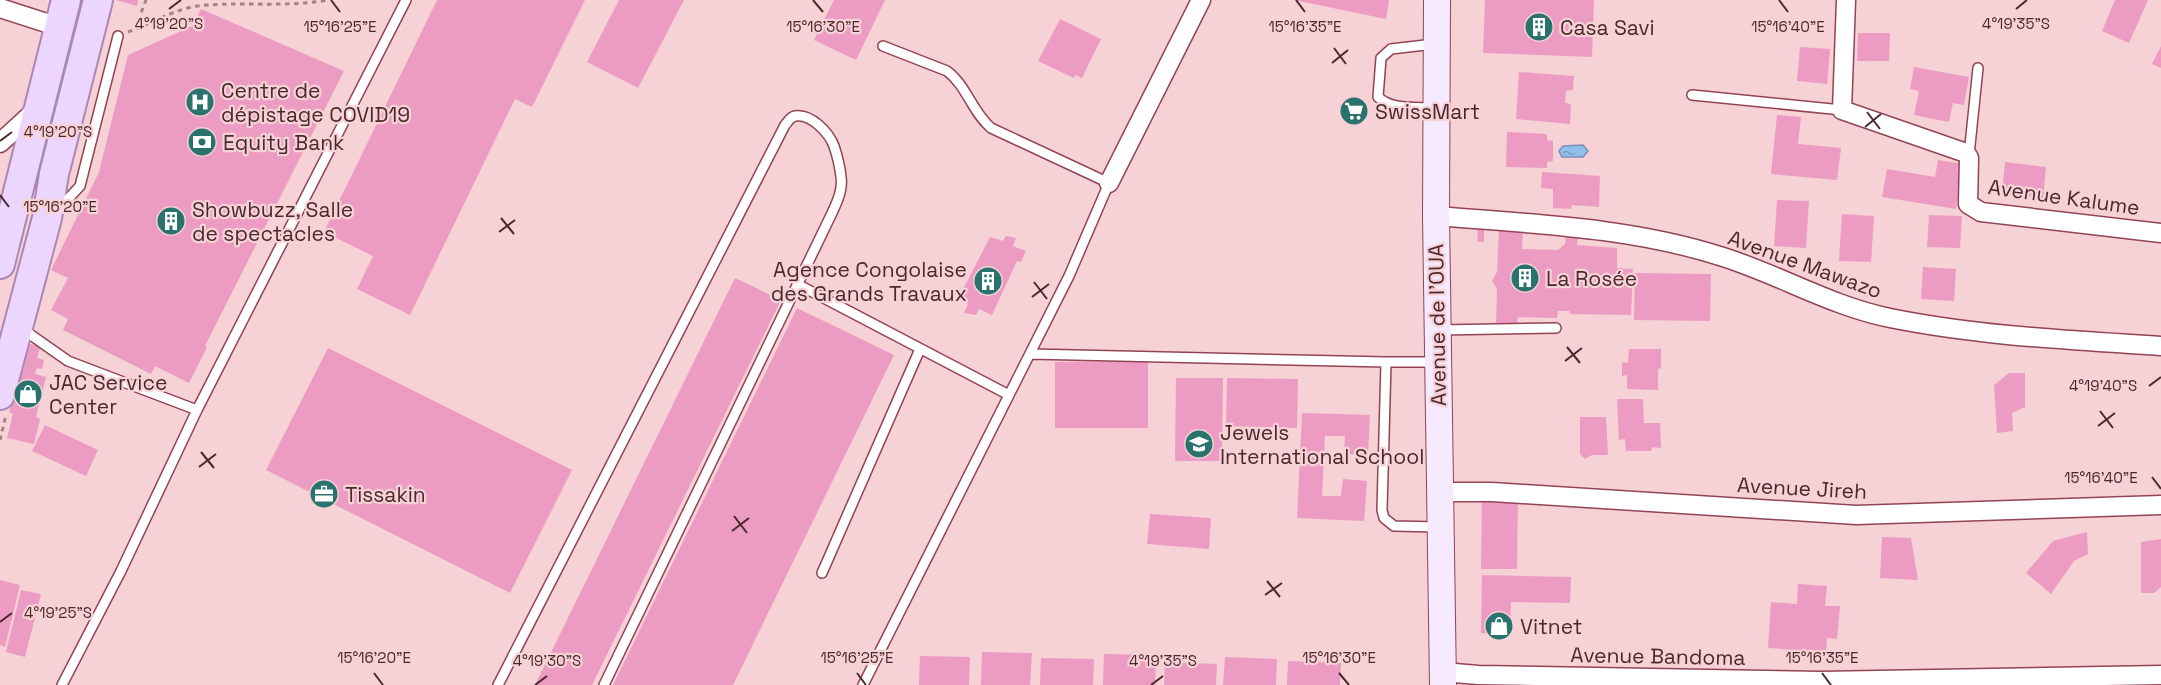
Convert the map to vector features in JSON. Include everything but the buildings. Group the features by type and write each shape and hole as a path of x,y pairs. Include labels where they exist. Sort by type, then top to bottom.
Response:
{"main road":[{"path":"0,264 66,0"},
{"path":"0,395 47,218 54,174 98,0"},
{"name":"Avenue de l’OUA","path":"1437,0 1437,362 1443,679"},
{"path":"39,107 69,115"}],"street":[{"path":"1109,183 1201,0"},
{"path":"1842,110 1846,0"},
{"path":"0,8 59,27"},
{"path":"0,143 39,107"},
{"name":"Avenue Kalume","path":"1842,110 1966,153 1969,158 1968,204 1981,212 2161,233"},
{"name":"Avenue Mawazo","path":"1436,216 1575,229 1665,241 1725,257 1825,299 1888,318 1958,330 2161,346"},
{"name":"Avenue Jireh","path":"1440,492 1504,492 1856,515 2161,505"},
{"name":"Avenue Bandoma","path":"1443,679 1478,675 1666,682 1820,683 1946,682 2161,675"}],"lane":[{"path":"62,685 121,571 197,410 406,0"},
{"path":"47,218 56,212 80,186 118,36"},
{"path":"1436,44 1391,49 1387,52 1381,58 1378,97 1384,103 1394,106 1436,108"},
{"path":"863,685 1031,354 1069,276 1109,183 991,128 981,119 955,78 947,71 883,46"},
{"path":"1969,158 1978,68"},
{"path":"1692,95 1842,110"},
{"path":"498,685 780,136 791,118 796,116 816,123 828,134 834,146 841,177 841,189 832,213 604,685"},
{"path":"797,284 1009,395"},
{"path":"17,326 68,361 197,410"},
{"path":"1437,330 1556,328"},
{"path":"822,573 920,349"},
{"path":"1031,354 1437,362"},
{"path":"1386,362 1384,518 1394,525 1440,527"}],"path":[{"path":"146,0 137,29 169,14 196,7 229,4 278,5 328,0"}],"water":[{"path":"1583,145 1588,151 1583,157 1562,157 1559,151 1563,146"}],"place":[{"name":"Casa Savi","path":"1539,27"},
{"name":"Centre de dépistage COVID19","path":"200,102"},
{"name":"SwissMart","path":"1354,111"},
{"name":"Equity Bank","path":"202,142"},
{"name":"Showbuzz, Salle de spectacles","path":"171,221"},
{"name":"La Rosée","path":"1525,278"},
{"name":"Agence Congolaise des Grands Travaux","path":"988,281"},
{"name":"JAC Service Center","path":"28,394"},
{"name":"Jewels International School","path":"1199,444"},
{"name":"Tissakin","path":"324,494"},
{"name":"Vitnet","path":"1499,626"}]}
